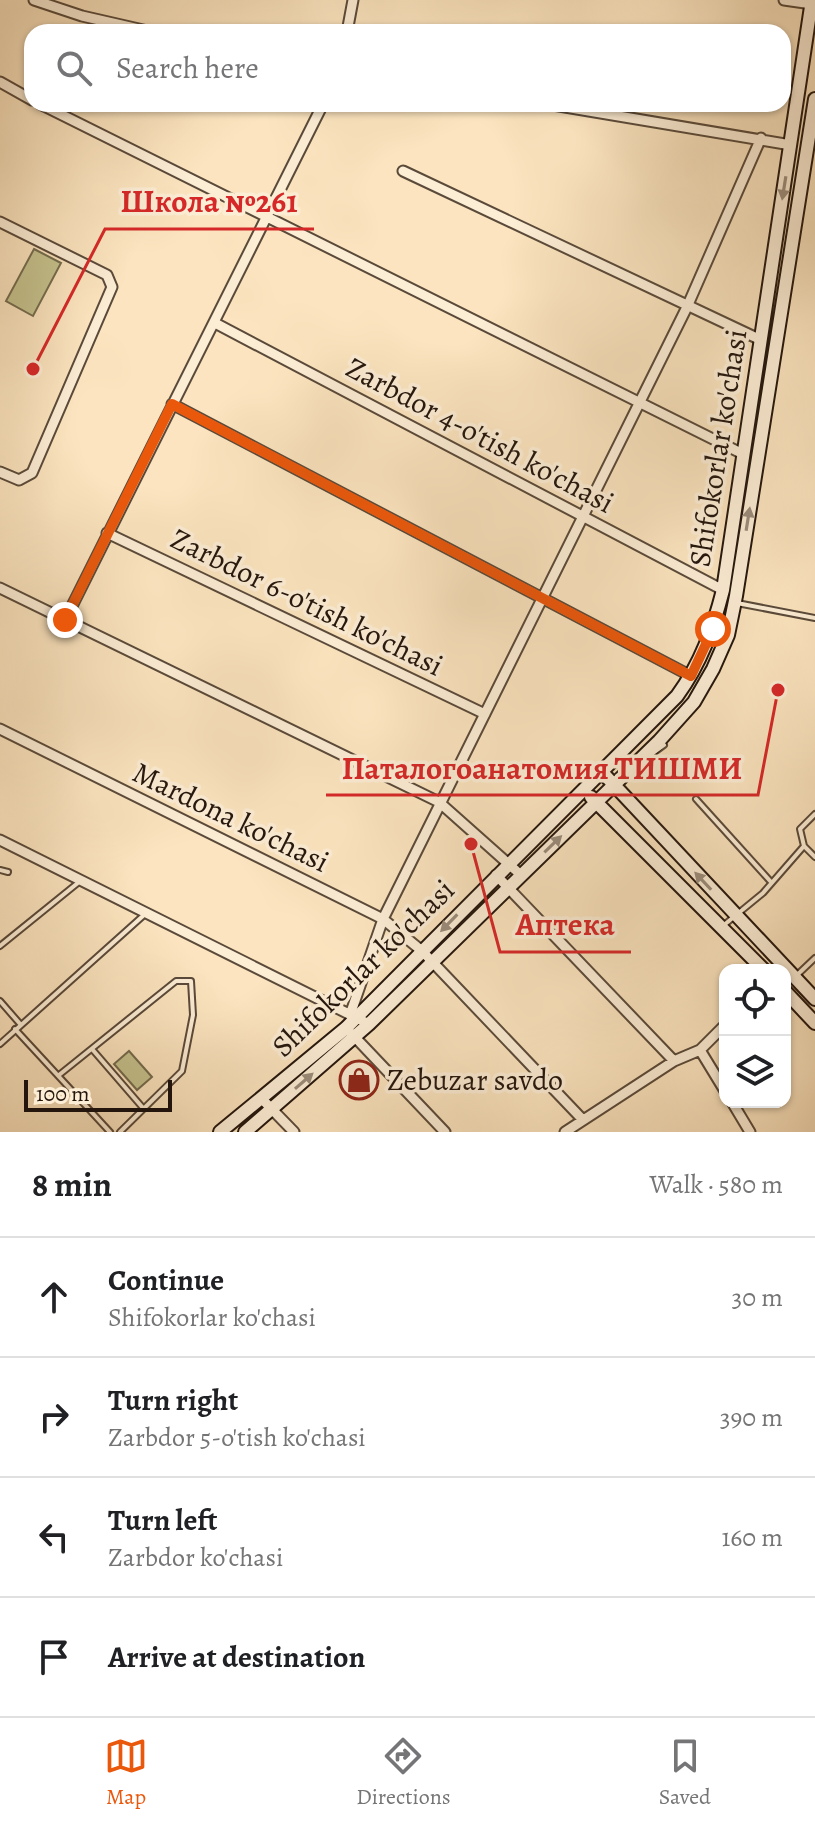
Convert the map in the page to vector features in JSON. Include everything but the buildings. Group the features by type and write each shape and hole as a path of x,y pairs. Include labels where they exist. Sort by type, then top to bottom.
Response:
{"main road":[{"name":"Shifokorlar ko'chasi","path":"245,1132 272,1109 496,875 677,696 691,676 713,629 723,590 812,2"},
{"name":"Shifokorlar ko'chasi","path":"220,1132 352,1024 369,1024 597,803 694,702 728,635 735,603 815,99"},
{"path":"601,771 815,999"},
{"path":"584,789 758,964"},
{"path":"791,997 815,1023"}],"street":[{"path":"34,0 117,24"},
{"path":"348,24 353,0"},
{"path":"784,0 812,2"},
{"path":"0,82 24,96"},
{"path":"56,112 743,454"},
{"path":"65,620 319,112"},
{"path":"597,112 791,145"},
{"path":"352,1024 383,919 405,880 439,802 544,599 638,400 687,307 761,138"},
{"path":"403,171 761,340"},
{"path":"0,222 107,275 112,287 32,473 19,480 0,472"},
{"name":"Zarbdor 4-o'tish ko'chasi","path":"215,323 723,590"},
{"path":"172,404 691,676"},
{"name":"Zarbdor 6-o'tish ko'chasi","path":"107,533 485,714"},
{"path":"0,588 439,802 521,875"},
{"name":"Mardona ko'chasi","path":"0,729 383,919 422,951 583,1120"},
{"path":"0,840 146,913 352,1024 445,1132"},
{"path":"496,875 674,1061"},
{"path":"565,1132 674,1061 700,1050 719,1031"},
{"path":"700,1050 719,1081"},
{"path":"261,1098 294,1132"},
{"path":"736,1108 750,1132"}],"lane":[{"path":"735,603 815,618"},
{"path":"696,799 771,882"},
{"path":"815,814 800,829 804,846 815,857"},
{"path":"722,927 763,893 804,846"},
{"path":"0,870 8,872"},
{"path":"0,946 81,881"},
{"path":"0,1044 146,913"},
{"path":"794,978 815,958"},
{"path":"59,1075 176,981 191,981 193,1015 182,1071 120,1132"},
{"path":"0,1001 21,1025"},
{"path":"15,1029 110,1132"},
{"path":"92,1049 144,1109"}],"shaded area":[{"path":"34,249 61,263 33,316 6,301"},
{"path":"129,1051 152,1077 137,1090 114,1064"}],"place":[{"name":"Школа №261","path":"33,369"},
{"name":"Паталогоанатомия ТИШМИ","path":"778,690"},
{"name":"Аптека","path":"471,844"},
{"name":"Zebuzar savdo","path":"359,1080"}],"route":[{"path":"65,620 172,404 678,671 691,676 713,629"}]}
